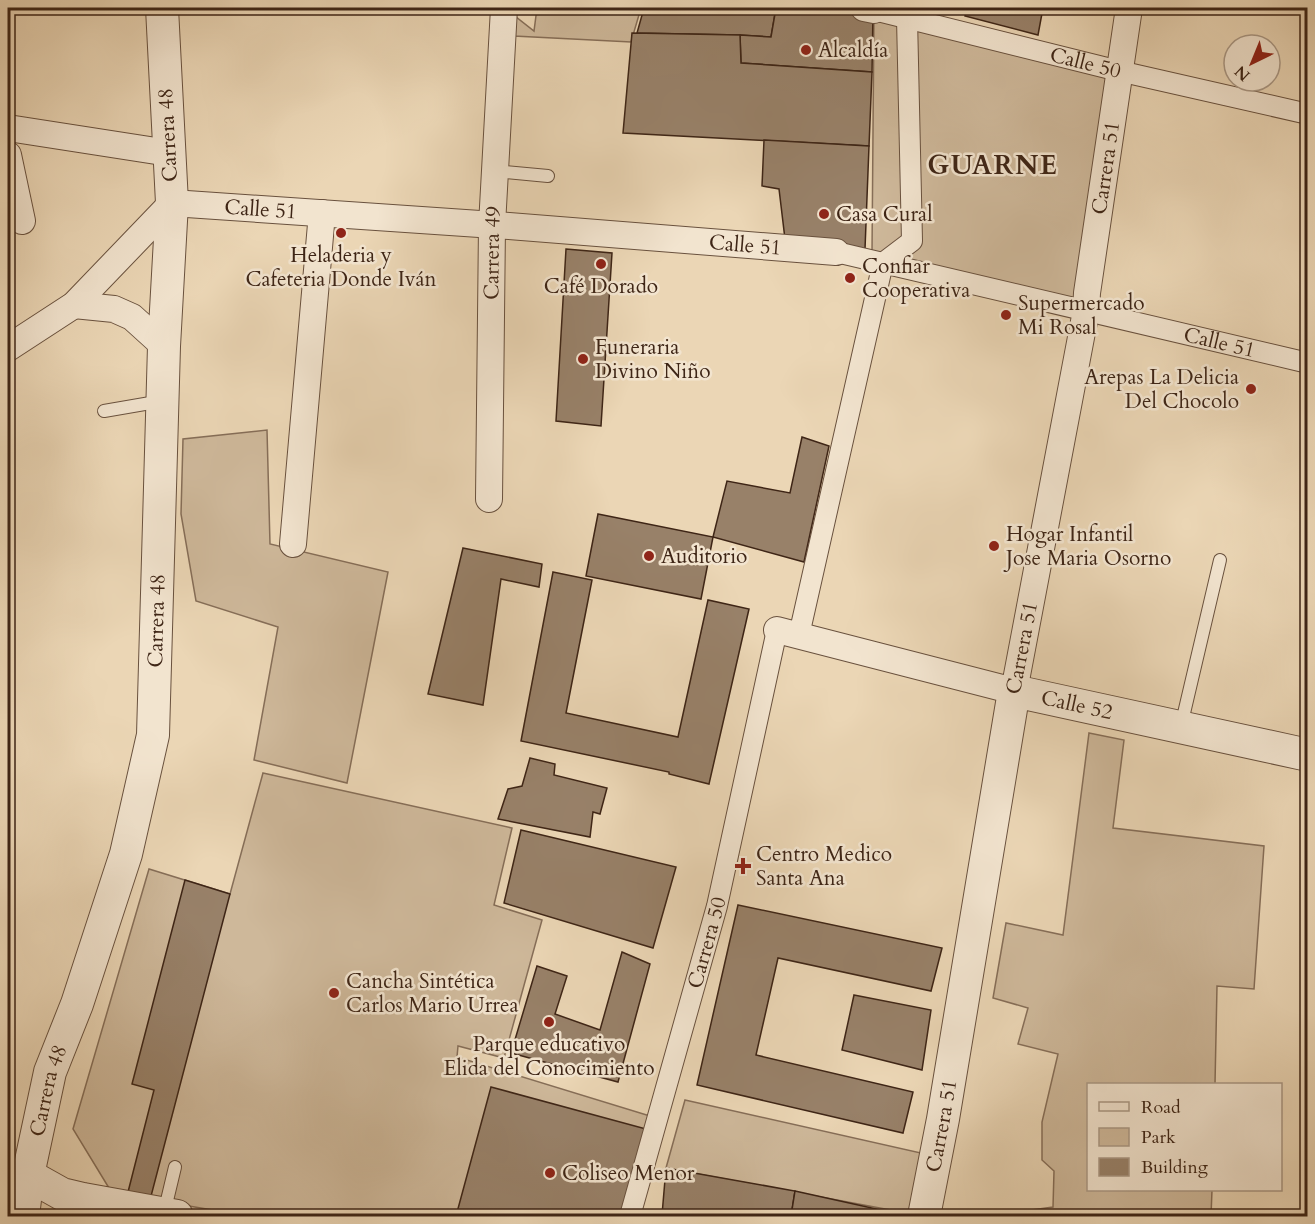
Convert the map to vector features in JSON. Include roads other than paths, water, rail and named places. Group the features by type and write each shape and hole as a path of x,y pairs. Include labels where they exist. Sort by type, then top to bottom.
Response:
{"street":[{"name":"Carrera 48","path":"23,1216 28,1175 50,1072 77,1004 126,854 153,735 164,346 172,203 162,8"},
{"name":"Carrera 49","path":"489,499 497,433 492,225 504,8"},
{"name":"Calle 50","path":"871,8 1119,71 1308,114"},
{"name":"Carrera 51","path":"924,1216 944,1119 1014,691 1086,311 1129,8"},
{"path":"883,263 912,241 907,18"},
{"path":"8,128 169,153"},
{"path":"8,155 22,221"},
{"path":"8,348 74,305 172,203"},
{"name":"Calle 51","path":"172,203 836,252 1308,363"},
{"path":"293,544 322,213"},
{"name":"Carrera 50","path":"630,1216 717,906 883,263"},
{"path":"74,305 114,309 132,317 164,346"},
{"name":"Calle 52","path":"788,632 1014,691 1308,755"},
{"path":"28,1175 62,1194 170,1215"}],"lane":[{"path":"495,171 548,176"},
{"path":"104,411 163,401"},
{"path":"1181,727 1220,560"},
{"path":"170,1215 175,1167"}],"place":[{"name":"Alcaldía","path":"806,50"},
{"name":"Casa Cural","path":"824,214"},
{"name":"Heladeria y Cafeteria Donde Iván","path":"341,233"},
{"name":"Café Dorado","path":"601,264"},
{"name":"Confiar Cooperativa","path":"850,278"},
{"name":"Supermercado Mi Rosal","path":"1006,315"},
{"name":"Funeraria Divino Niño","path":"583,359"},
{"name":"Arepas La Delicia Del Chocolo","path":"1251,389"},
{"name":"Hogar Infantil Jose Maria Osorno","path":"994,546"},
{"name":"Auditorio","path":"649,556"},
{"name":"Centro Medico Santa Ana","path":"743,866"},
{"name":"Cancha Sintética Carlos Mario Urrea","path":"334,993"},
{"name":"Parque educativo Elida del Conocimiento","path":"549,1022"},
{"name":"Coliseo Menor","path":"550,1173"}],"district":[{"name":"GUARNE","path":"993,165"}]}
